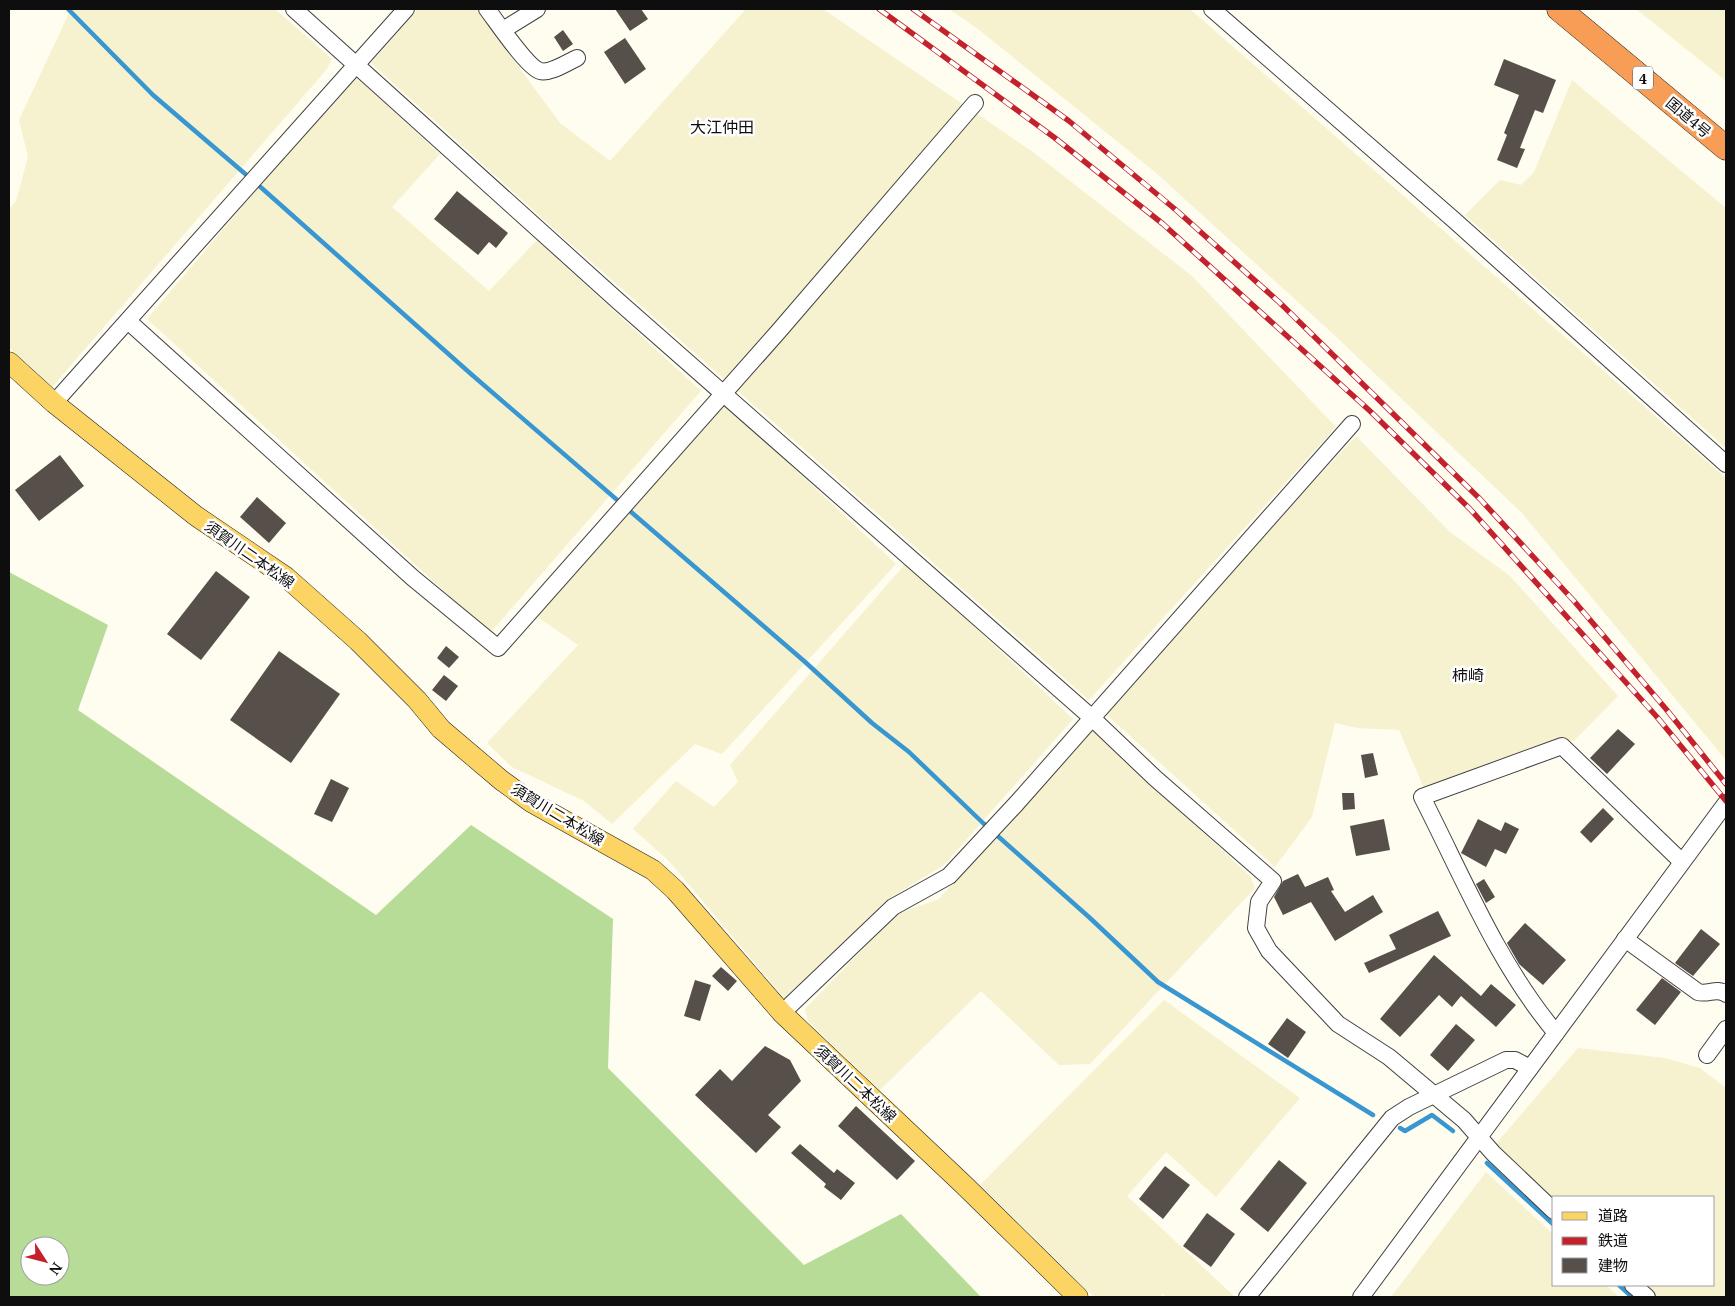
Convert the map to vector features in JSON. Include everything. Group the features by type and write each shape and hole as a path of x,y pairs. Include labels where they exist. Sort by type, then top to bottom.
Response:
{"highway":[{"name":"国道4号","path":"1559,9 1726,148"},
{"name":"国道4号","path":"1581,9 1726,127"}],"main road":[{"name":"須賀川二本松線","path":"9,362 54,403 196,516 286,577 358,640 417,700 441,729 501,780 531,802 653,870 691,907 782,1014 950,1172 1078,1297"}],"street":[{"path":"294,9 604,288 1091,717 1155,778 1273,881 1259,902 1256,928 1269,952 1338,1024 1389,1057 1434,1094 1464,1120 1552,1209"},
{"path":"54,403 406,9"},
{"path":"487,9 522,55 540,71 546,72 577,58"},
{"path":"503,30 537,9"},
{"path":"1212,9 1454,220 1726,464"},
{"path":"128,321 413,578 498,648 975,103"},
{"path":"782,1014 893,907 949,876 1352,424"},
{"path":"1556,1033 1506,962 1422,797 1562,746 1682,862"},
{"path":"1361,1297 1726,804"},
{"path":"1625,939 1698,992 1708,994 1718,990 1726,994"},
{"path":"1707,1055 1726,1029"},
{"path":"1247,1297 1392,1118 1434,1094 1506,1060 1515,1060 1530,1068"},
{"path":"1634,1286 1647,1297"}],"shaded area":[{"path":"71,9 275,9 332,59 327,69 52,387 9,348 9,209 16,201 28,157 19,120"},
{"path":"418,9 476,9 560,123 610,161 746,9 823,9 1033,152 1192,276 1336,427 1089,700 554,229 371,63"},
{"path":"949,9 1190,9 1726,478 1725,759 1522,513 1332,333 1155,172 978,29"},
{"path":"1636,9 1726,9 1726,81"},
{"path":"354,75 440,154 392,207 489,291 537,240 701,391 490,633 147,319"},
{"path":"1572,80 1726,208 1726,448 1465,215 1500,180 1521,185 1534,172"},
{"path":"724,403 896,564 722,754 695,744 612,824 584,801 512,767 487,743 578,645 536,616"},
{"path":"1356,436 1450,532 1510,576 1618,696 1574,741 1555,739 1426,793 1399,730 1357,728 1335,723 1312,817 1275,867 1106,714 1199,605"},
{"path":"906,563 1073,719 944,865 891,897 784,998 670,862 633,829 676,781 714,807 738,782 730,765"},
{"path":"1092,729 1250,876 1255,888 1090,1064 1059,1065 981,991 880,1090 808,1021 805,1009 897,914 939,899"},
{"path":"1164,1000 1300,1098 1216,1197 1166,1152 1127,1196 1235,1297 1167,1297 1163,1294 1159,1297 1094,1297 980,1185"},
{"path":"1578,1048 1665,1058 1700,1068 1726,1088 1726,1297 1658,1297 1645,1286 1715,1286 1715,1196 1552,1196 1552,1199 1494,1146"},
{"path":"1486,1172 1552,1233 1552,1286 1607,1286 1619,1297 1391,1297"}],"green space":[{"path":"9,572 108,625 78,710 376,915 471,825 613,919 608,1068 804,1265 901,1214 981,1297 9,1297"}],"building":[{"path":"615,9 641,9 648,19 630,31"},
{"path":"563,30 573,44 563,51 554,37"},
{"path":"625,38 646,69 625,84 604,52"},
{"path":"1504,59 1556,80 1543,113 1535,110 1520,148 1525,149 1517,168 1497,160 1507,135 1504,133 1519,95 1494,85"},
{"path":"457,191 508,233 496,248 489,242 478,255 434,219"},
{"path":"60,455 84,486 39,521 15,490"},
{"path":"257,497 286,523 269,543 240,517"},
{"path":"216,571 250,597 201,660 167,634"},
{"path":"446,646 459,657 449,668 437,658"},
{"path":"279,651 340,694 291,763 230,720"},
{"path":"444,675 458,686 446,701 432,690"},
{"path":"1618,729 1635,744 1607,774 1590,758"},
{"path":"1373,753 1378,775 1365,778 1361,755"},
{"path":"331,779 349,788 332,822 314,814"},
{"path":"1342,793 1354,793 1355,809 1343,810"},
{"path":"1603,808 1614,819 1591,843 1580,832"},
{"path":"1384,819 1390,850 1356,856 1350,826"},
{"path":"1478,819 1501,831 1505,822 1519,829 1506,854 1495,849 1486,867 1461,853"},
{"path":"1298,874 1305,887 1328,877 1334,890 1331,891 1345,912 1373,895 1383,912 1335,941 1311,902 1283,915 1274,897 1283,881"},
{"path":"1484,879 1495,897 1486,903 1476,884"},
{"path":"1438,911 1451,936 1369,973 1364,963 1396,949 1389,935"},
{"path":"1525,923 1566,960 1543,985 1519,964 1507,943"},
{"path":"1701,929 1720,944 1693,976 1675,963"},
{"path":"1434,955 1481,996 1491,984 1516,1005 1496,1027 1461,996 1452,1007 1439,995 1400,1037 1380,1019"},
{"path":"721,967 737,981 728,991 712,976"},
{"path":"1662,978 1681,992 1655,1025 1636,1010"},
{"path":"695,980 711,985 700,1021 684,1016"},
{"path":"1287,1018 1306,1032 1288,1058 1268,1044"},
{"path":"1456,1024 1475,1040 1448,1071 1430,1055"},
{"path":"765,1046 790,1060 801,1081 768,1115 781,1127 756,1153 695,1095 720,1069 732,1081"},
{"path":"856,1106 915,1161 897,1180 838,1126"},
{"path":"800,1144 834,1173 837,1169 855,1183 841,1200 824,1187 826,1184 791,1153"},
{"path":"1279,1160 1307,1183 1268,1232 1240,1209"},
{"path":"1165,1166 1190,1185 1163,1219 1139,1199"},
{"path":"1207,1213 1235,1234 1211,1267 1183,1246"}],"waterway":[{"path":"68,9 153,95 250,178"},
{"path":"256,183 471,374 804,661 872,723 909,752 983,823 1090,918 1158,982 1373,1115"},
{"path":"1400,1128 1405,1131 1432,1115 1453,1131"},
{"path":"1487,1163 1552,1223"},
{"path":"1620,1286 1632,1297"}],"railway":[{"path":"879,9 1055,138 1163,224 1370,411 1470,509 1657,717 1726,801"},
{"path":"913,9 1069,121 1176,210 1279,302 1480,499 1574,601 1666,709 1726,784"}],"district":[{"name":"大江仲田","path":"722,127"},
{"name":"柿崎","path":"1468,675"}]}
